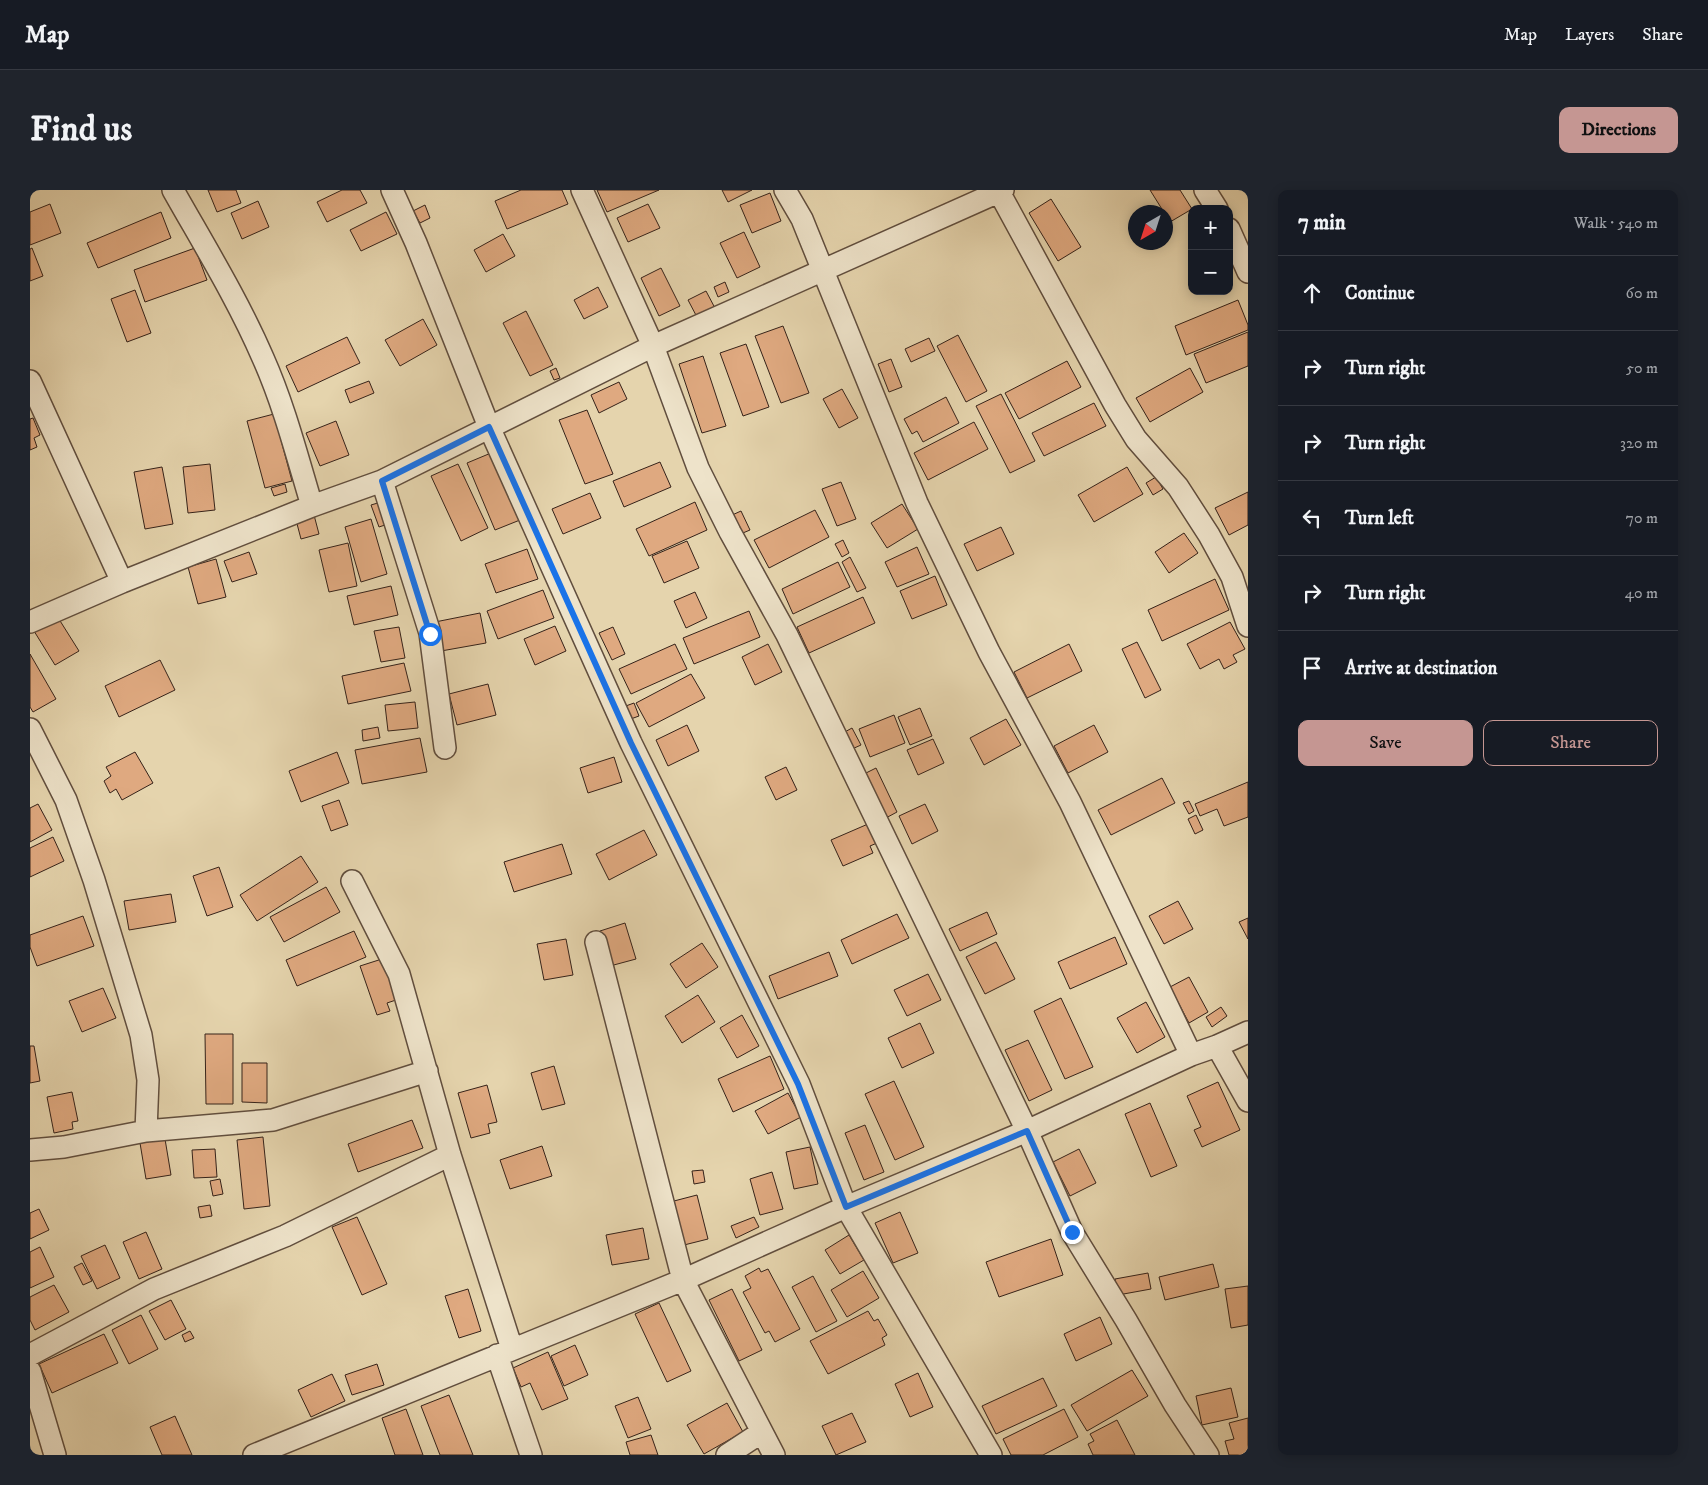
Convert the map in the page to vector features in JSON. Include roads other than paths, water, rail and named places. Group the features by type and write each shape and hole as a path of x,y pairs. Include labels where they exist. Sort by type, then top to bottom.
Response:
{"street":[{"path":"174,190 242,314 263,358 280,400 312,506"},
{"path":"392,190 416,243 489,427 631,743 798,1084 846,1207 991,1455"},
{"path":"582,190 653,346 698,468 730,532 787,635 1027,1131 1072,1232 1175,1405 1208,1455"},
{"path":"785,190 802,219 917,503 990,652 1070,802 1191,1055"},
{"path":"1205,190 1214,205"},
{"path":"30,622 122,582 312,506 382,481 653,346 1000,191 1115,405 1136,439 1178,487 1209,534 1232,577 1248,626"},
{"path":"1233,238 1248,272"},
{"path":"30,381 122,582"},
{"path":"382,481 430,634 445,748"},
{"path":"30,729 66,800 94,880 141,1035 148,1080 146,1131"},
{"path":"352,881 399,974 505,1352 531,1455"},
{"path":"596,942 683,1280 774,1455"},
{"path":"254,1455 683,1280 846,1207 1027,1131 1191,1055 1248,1032"},
{"path":"1217,1046 1248,1102"},
{"path":"30,1150 64,1147 146,1131 273,1120 426,1071"},
{"path":"30,1354 154,1289 286,1236 450,1155"},
{"path":"30,1371 55,1455"},
{"path":"726,1455 762,1432"}]}
